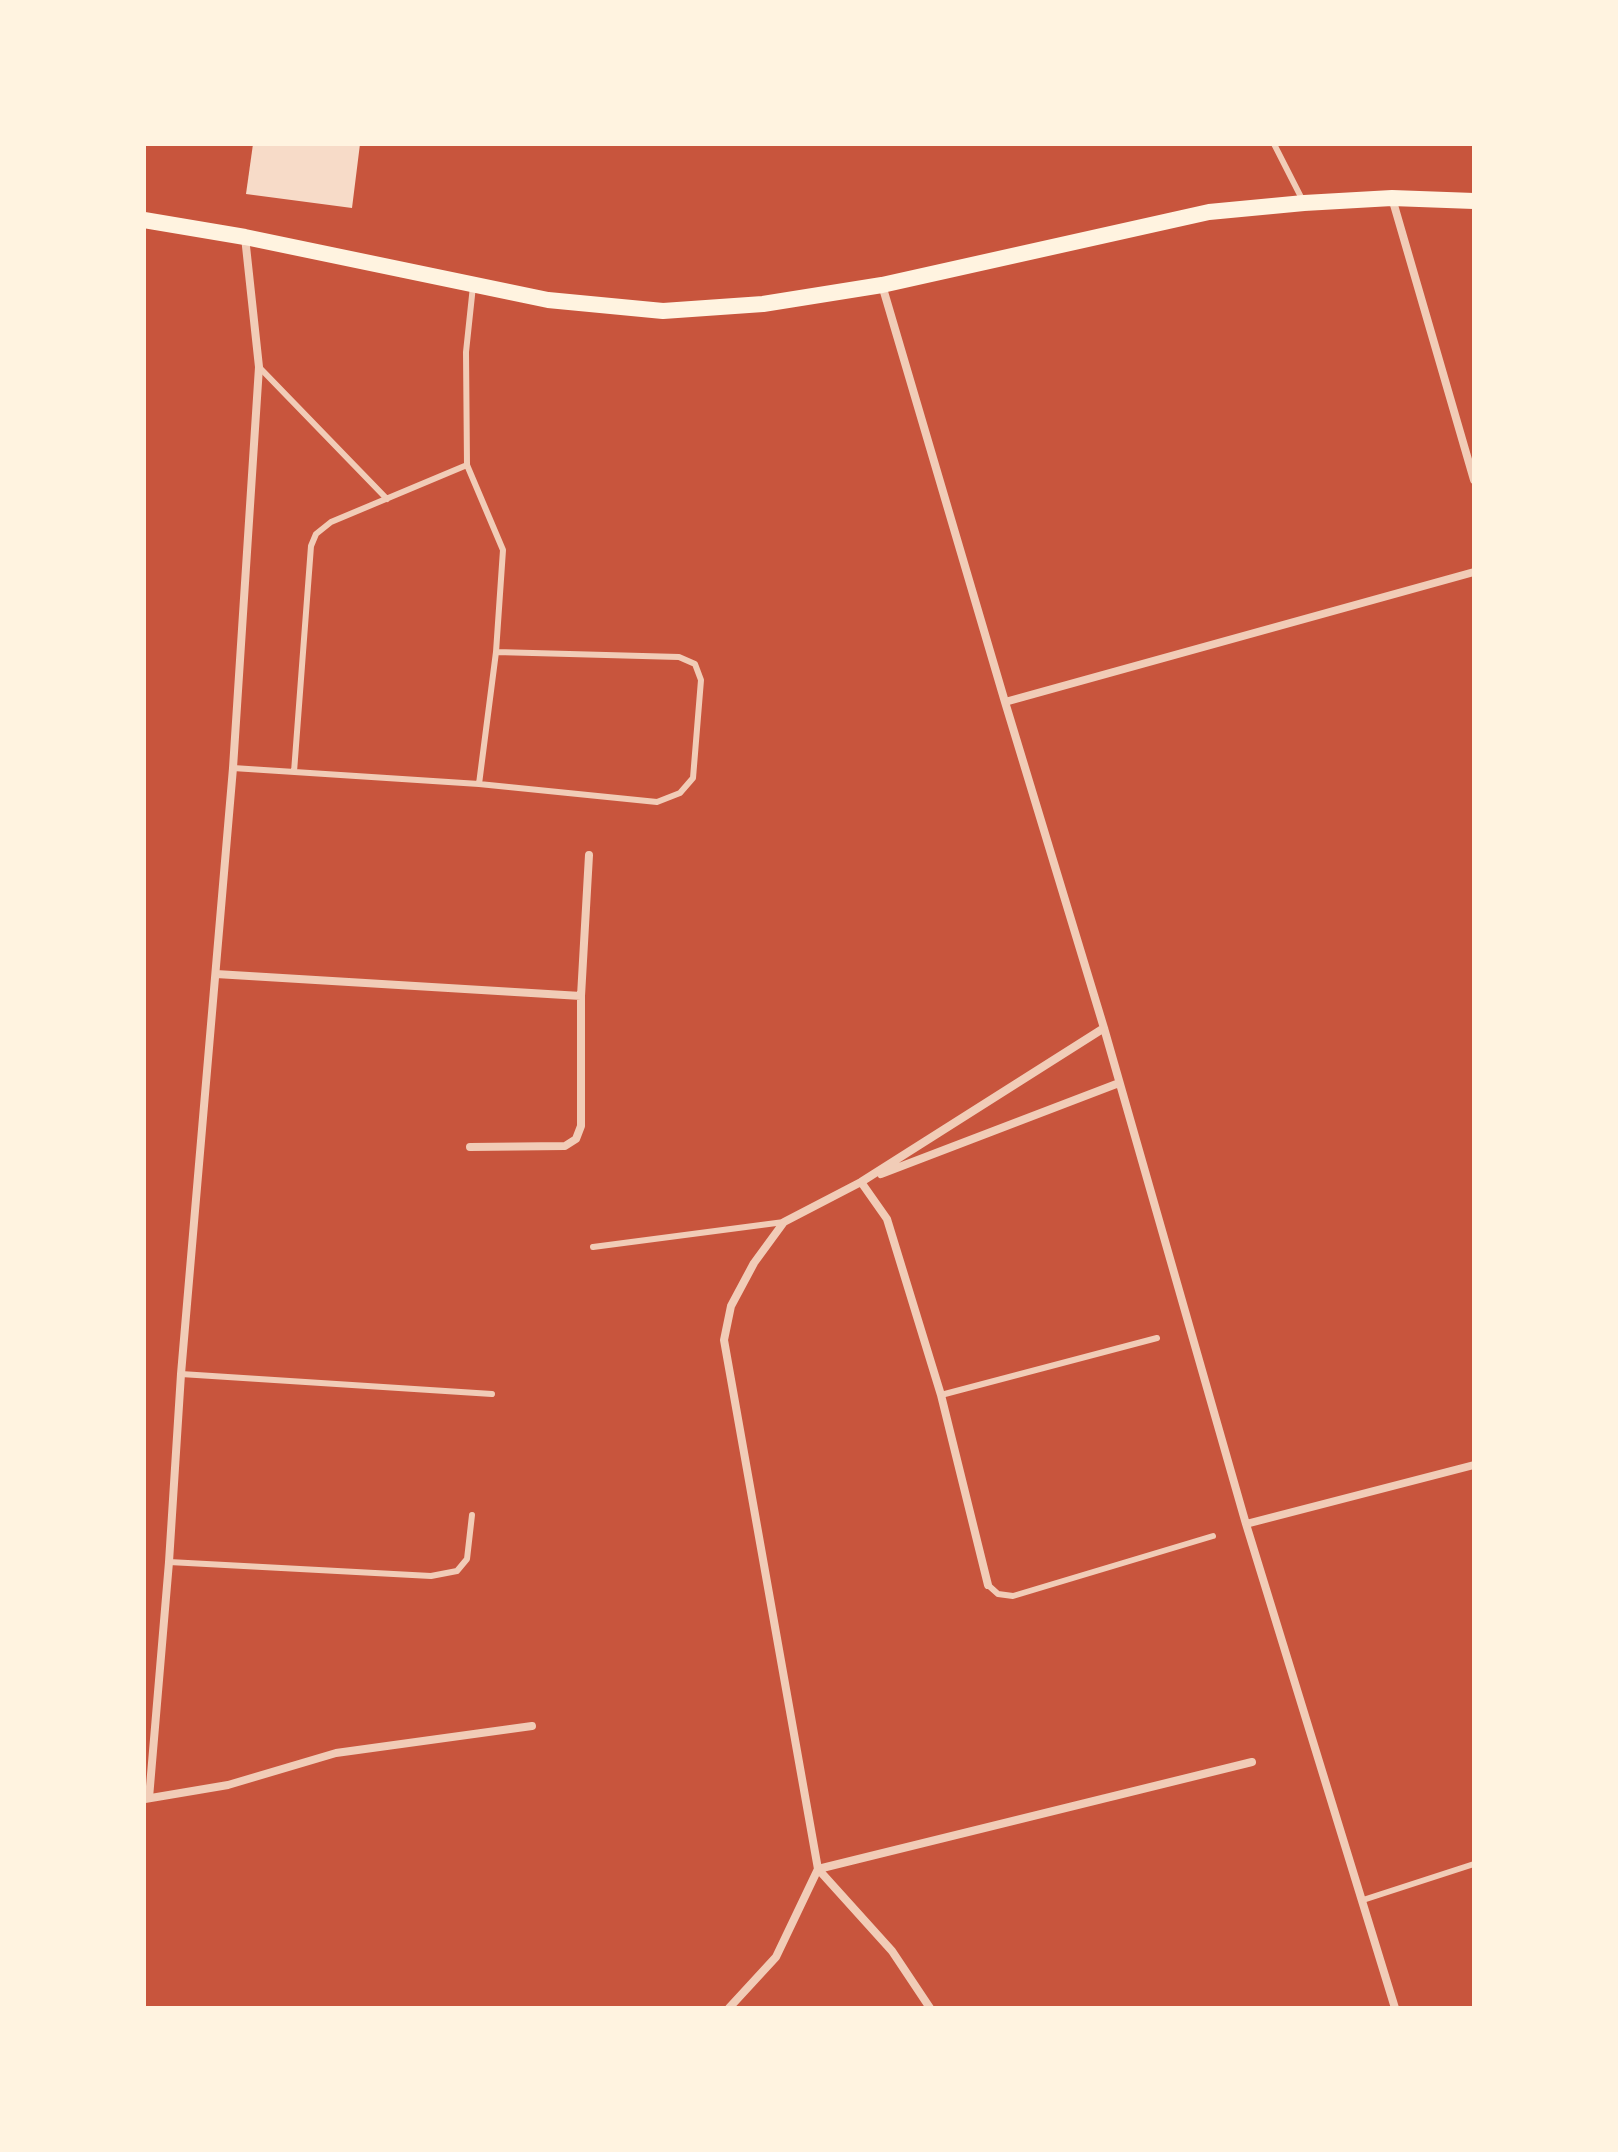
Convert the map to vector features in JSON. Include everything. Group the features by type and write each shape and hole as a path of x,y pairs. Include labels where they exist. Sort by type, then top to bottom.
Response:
{"main road":[{"path":"144,220 245,237 548,300 663,311 763,304 882,285 1209,212 1392,198 1474,201"}],"street":[{"path":"1392,198 1474,480"},
{"path":"245,237 259,367 233,768 181,1374 169,1562 146,1798 228,1785 336,1753 532,1726"},
{"path":"882,285 1104,1028 1246,1524 1395,2008"},
{"path":"1005,702 1474,572"},
{"path":"470,1147 565,1146 576,1139 581,1126 581,996 589,855"},
{"path":"216,974 581,996"},
{"path":"930,2008 892,1951 818,1869 724,1340 731,1306 754,1263 784,1222 861,1182 1104,1028"},
{"path":"861,1182 1119,1083"},
{"path":"861,1182 887,1219 941,1395 988,1585"},
{"path":"1246,1524 1474,1465"},
{"path":"818,1869 1252,1762"},
{"path":"729,2008 776,1957 818,1869"}],"lane":[{"path":"1274,144 1304,203"},
{"path":"473,286 466,352 467,465 503,550 496,652 479,784"},
{"path":"259,367 387,499"},
{"path":"294,772 311,546 316,534 331,522 467,465"},
{"path":"233,768 479,784 657,802 680,793 693,778 701,680 695,664 679,657 496,652"},
{"path":"593,1247 784,1222"},
{"path":"941,1395 1157,1338"},
{"path":"181,1374 492,1394"},
{"path":"169,1562 431,1576 457,1571 467,1559 472,1515"},
{"path":"988,1585 998,1594 1013,1596 1213,1536"},
{"path":"1363,1900 1474,1864"}],"building":[{"path":"253,144 360,144 352,208 246,194"}]}
